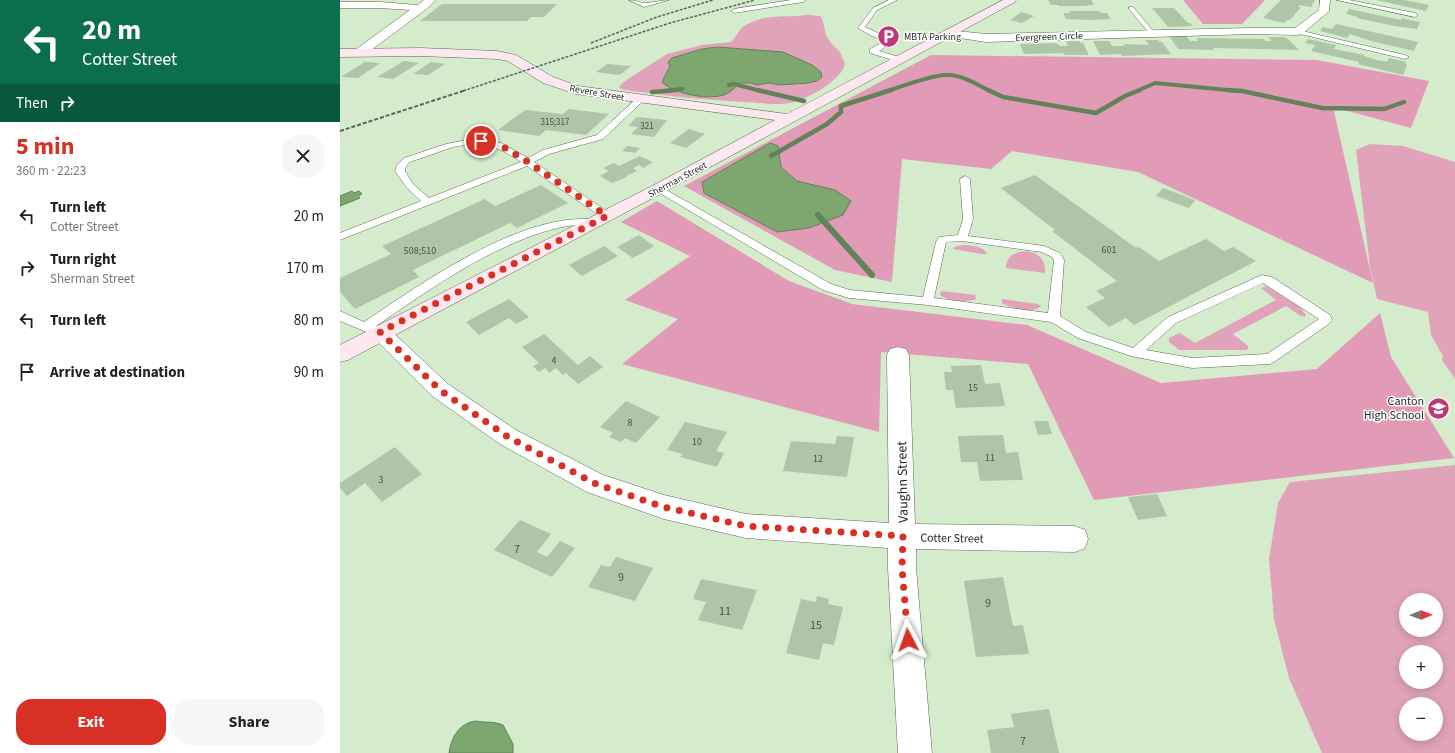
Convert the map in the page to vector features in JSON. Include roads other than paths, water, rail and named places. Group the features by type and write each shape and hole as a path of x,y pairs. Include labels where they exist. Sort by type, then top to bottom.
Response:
{"main road":[{"name":"Sherman Street","path":"340,354 373,330 658,189 1011,0"},
{"name":"Revere Street","path":"340,53 420,52 497,55 512,58 525,64 548,80 585,92 789,118"}],"street":[{"path":"1298,32 1324,10 1325,0"},
{"path":"340,6 418,9 431,6"},
{"path":"359,53 418,9"},
{"name":"Evergreen Circle","path":"947,33 986,38 1271,30 1298,32"},
{"name":"Cotter Street","path":"373,330 440,390 508,437 596,484 664,507 746,526 903,536 1075,539"},
{"name":"Vaughn Street","path":"898,356 903,536 902,568 915,753"}],"lane":[{"path":"632,0 644,5 666,0"},
{"path":"734,11 803,0"},
{"path":"894,0 875,9 861,28 874,36 891,41 874,51 899,60"},
{"path":"1340,0 1415,15"},
{"path":"1131,8 1152,33"},
{"name":"Evergreen Circle","path":"1298,32 1405,57"},
{"path":"340,237 528,162 546,152 600,137 641,99"},
{"path":"427,202 410,186 400,171 402,165 407,160 454,145 481,141 502,146 528,162 600,219"},
{"path":"962,238 968,219 965,179"},
{"path":"658,189 827,286 849,294 928,301 1054,318 1082,335 1135,353 1192,363 1267,360 1273,358 1326,320 1326,318 1268,280 1262,279 1172,320 1135,353"},
{"path":"340,315 349,321 373,330 451,270 496,246 529,233 558,225 600,219"},
{"path":"928,301 941,242 944,239 962,238 1044,249 1056,254 1059,260 1054,318"}],"waterway":[{"path":"891,90 924,79 946,75 963,78 988,90"},
{"path":"1137,91 1155,83 1229,90"},
{"path":"729,85 734,84 758,90"},
{"path":"670,90 682,89"},
{"path":"652,92 670,90"},
{"path":"666,91 670,90"},
{"path":"670,90 676,90"},
{"path":"758,90 804,101"},
{"path":"771,156 827,124 841,112 841,106 891,90"},
{"path":"988,90 1003,97 1096,113 1125,96 1140,90"},
{"path":"1229,90 1242,91 1322,108 1384,109 1404,102"},
{"path":"1229,90 1238,91"},
{"path":"818,215 872,275"}],"railway":[{"path":"591,43 657,17 713,0"},
{"path":"463,91 670,23 755,0"},
{"path":"340,131 466,90"}],"place":[{"name":"MBTA Parking","path":"889,36"},
{"name":"Canton High School","path":"1439,408"}]}
